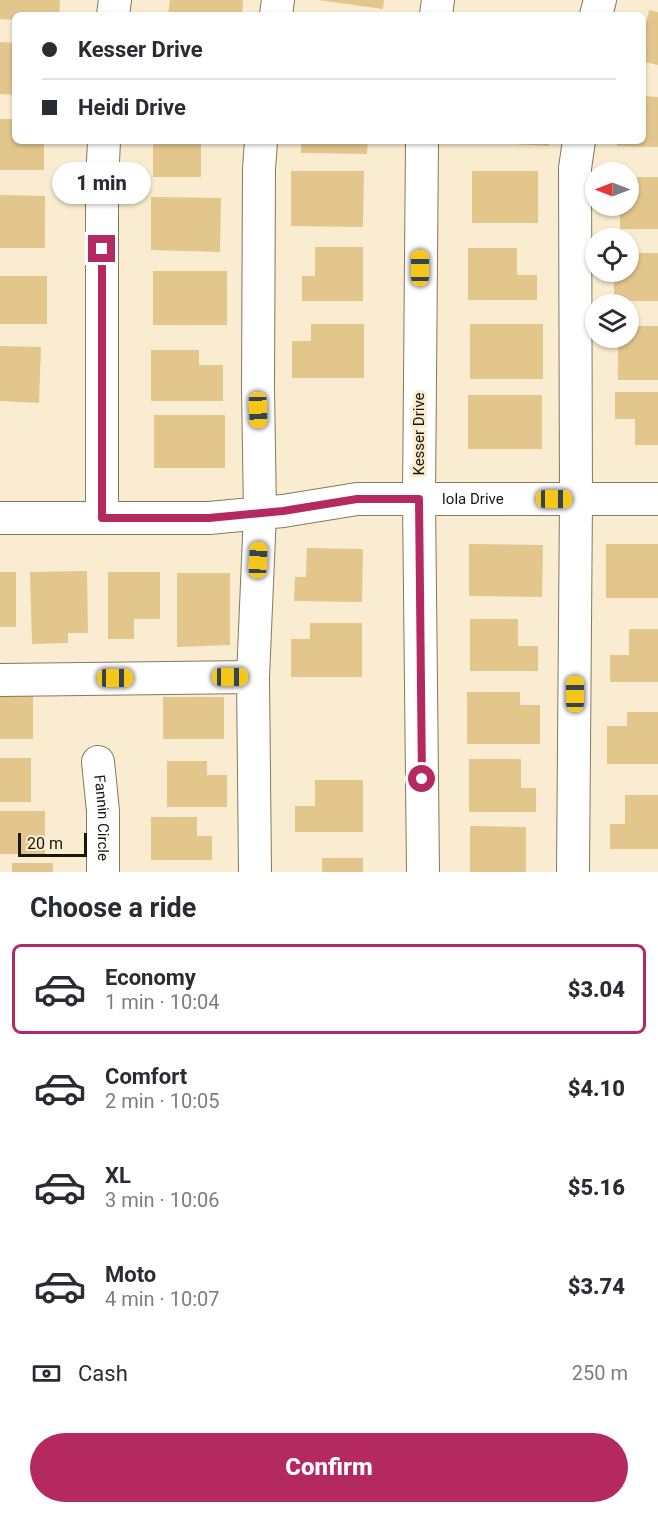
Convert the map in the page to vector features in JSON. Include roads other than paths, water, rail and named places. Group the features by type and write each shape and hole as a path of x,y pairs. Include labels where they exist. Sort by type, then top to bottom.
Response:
{"street":[{"path":"102,518 104,144"},
{"path":"255,872 253,677 260,513 258,388 261,144"},
{"name":"Kesser Drive","path":"422,144 419,499 423,872"},
{"path":"573,872 576,499 575,168 579,144"},
{"name":"Iola Drive","path":"0,518 209,518 357,499 658,499"},
{"path":"0,680 253,677"},
{"name":"Fannin Circle","path":"98,762 103,811 103,872"}]}
